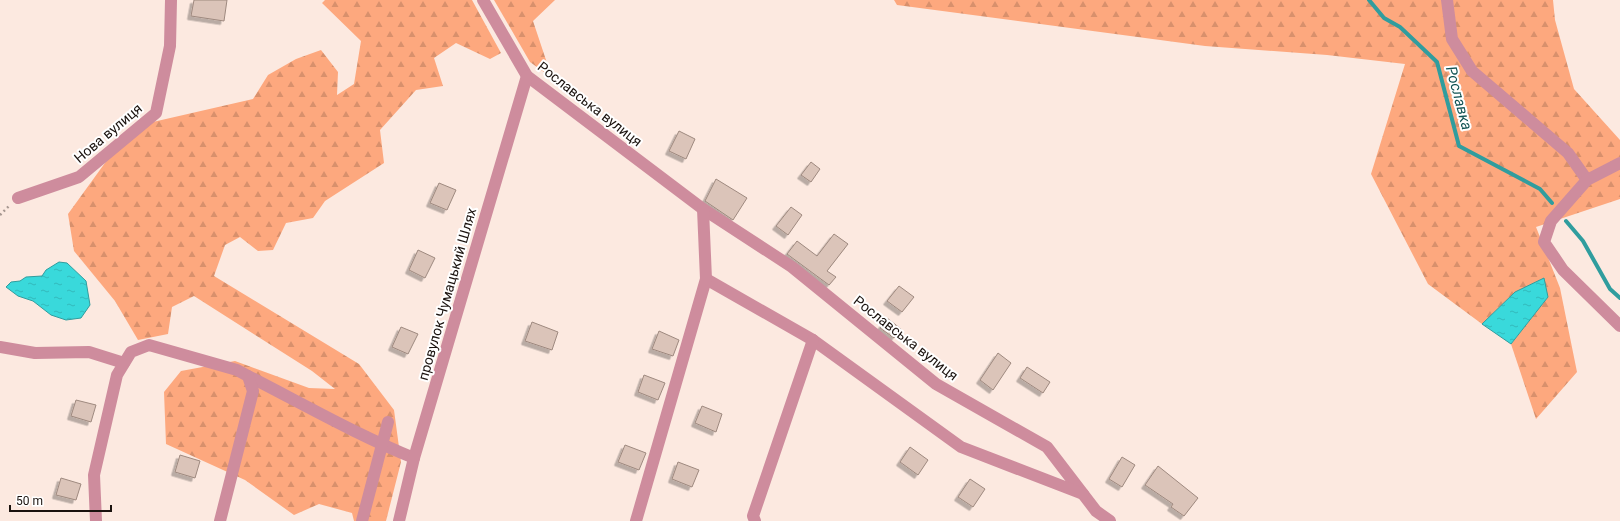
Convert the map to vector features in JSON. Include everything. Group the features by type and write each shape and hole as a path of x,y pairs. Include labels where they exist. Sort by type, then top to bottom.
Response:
{"street":[{"name":"Нова вулиця","path":"18,198 79,177 156,113 170,46 171,0"},
{"name":"Рославська вулиця","path":"483,0 527,76 703,209 792,266 936,384 1047,447 1096,511 1110,521"},
{"path":"1447,0 1452,39 1472,71 1568,153 1587,180"},
{"name":"провулок Чумацький Шлях","path":"399,521 414,458 527,76"},
{"path":"1620,164 1587,180 1551,221 1544,242 1563,270 1620,326"},
{"path":"636,521 706,279 703,209"},
{"path":"706,279 813,340 961,447 1084,495"},
{"path":"755,521 753,516 813,340"},
{"path":"96,521 94,475 117,375 130,352 149,345 236,370 382,445 414,458"},
{"path":"0,347 35,353 89,352 124,363"},
{"path":"220,521 253,391 248,376"},
{"path":"362,521 388,422"}],"green space":[{"path":"325,0 472,0 501,53 490,59 456,43 434,58 443,86 416,90 380,130 384,163 325,201 313,218 286,223 273,250 258,251 240,237 225,245 214,276 359,364 394,410 401,462 386,521 354,521 352,513 319,504 294,515 245,480 166,444 164,392 181,371 235,361 309,388 335,389 312,371 194,296 172,307 168,334 138,340 115,301 74,251 68,214 131,127 253,99 268,75 296,59 321,50 338,72 337,95 354,84 361,41 322,3"},
{"path":"494,0 555,0 533,21 552,78 530,62"},
{"path":"894,0 1553,0 1555,20 1574,89 1620,140 1620,199 1536,227 1560,288 1577,372 1536,419 1511,344 1547,298 1515,292 1482,324 1428,284 1371,174 1405,64 1327,55 1205,46 897,5"}],"water":[{"path":"59,262 67,263 86,281 90,305 81,318 66,320 51,315 33,301 18,296 6,287 11,282 20,281 26,277 42,276 46,270"},
{"path":"1544,278 1548,297 1511,344 1482,324 1515,292"}],"building":[{"path":"194,0 227,0 224,21 191,16"},
{"path":"679,131 695,139 686,159 669,151"},
{"path":"811,162 820,169 811,182 801,175"},
{"path":"716,179 747,198 733,220 705,201"},
{"path":"439,183 456,190 447,210 430,203"},
{"path":"791,207 802,215 788,235 776,226"},
{"path":"834,234 848,244 827,271 836,277 829,285 787,254 797,241 817,256"},
{"path":"418,250 435,258 425,278 409,270"},
{"path":"899,286 914,297 902,312 887,301"},
{"path":"887,318 901,329 894,338 880,328"},
{"path":"532,322 558,332 552,350 525,341"},
{"path":"401,327 418,334 408,354 392,347"},
{"path":"659,331 679,340 673,356 652,349"},
{"path":"998,353 1011,363 993,390 980,380"},
{"path":"1027,367 1050,382 1043,393 1020,378"},
{"path":"644,375 665,383 658,400 638,392"},
{"path":"76,400 96,405 91,422 71,416"},
{"path":"702,406 722,414 716,432 695,423"},
{"path":"625,445 646,453 639,470 618,462"},
{"path":"910,447 928,460 918,475 900,462"},
{"path":"180,455 200,461 195,478 175,472"},
{"path":"1122,457 1135,465 1122,487 1109,479"},
{"path":"678,462 699,470 692,487 672,479"},
{"path":"1158,466 1198,498 1184,516 1171,507 1173,504 1145,485"},
{"path":"61,478 81,484 76,500 56,495"},
{"path":"970,479 985,489 973,507 958,497"}],"waterway":[{"name":"Рославка","path":"1369,0 1384,18 1400,27 1437,62 1459,146 1540,189 1552,203"},
{"path":"1566,221 1583,241 1610,289 1620,298"}]}
